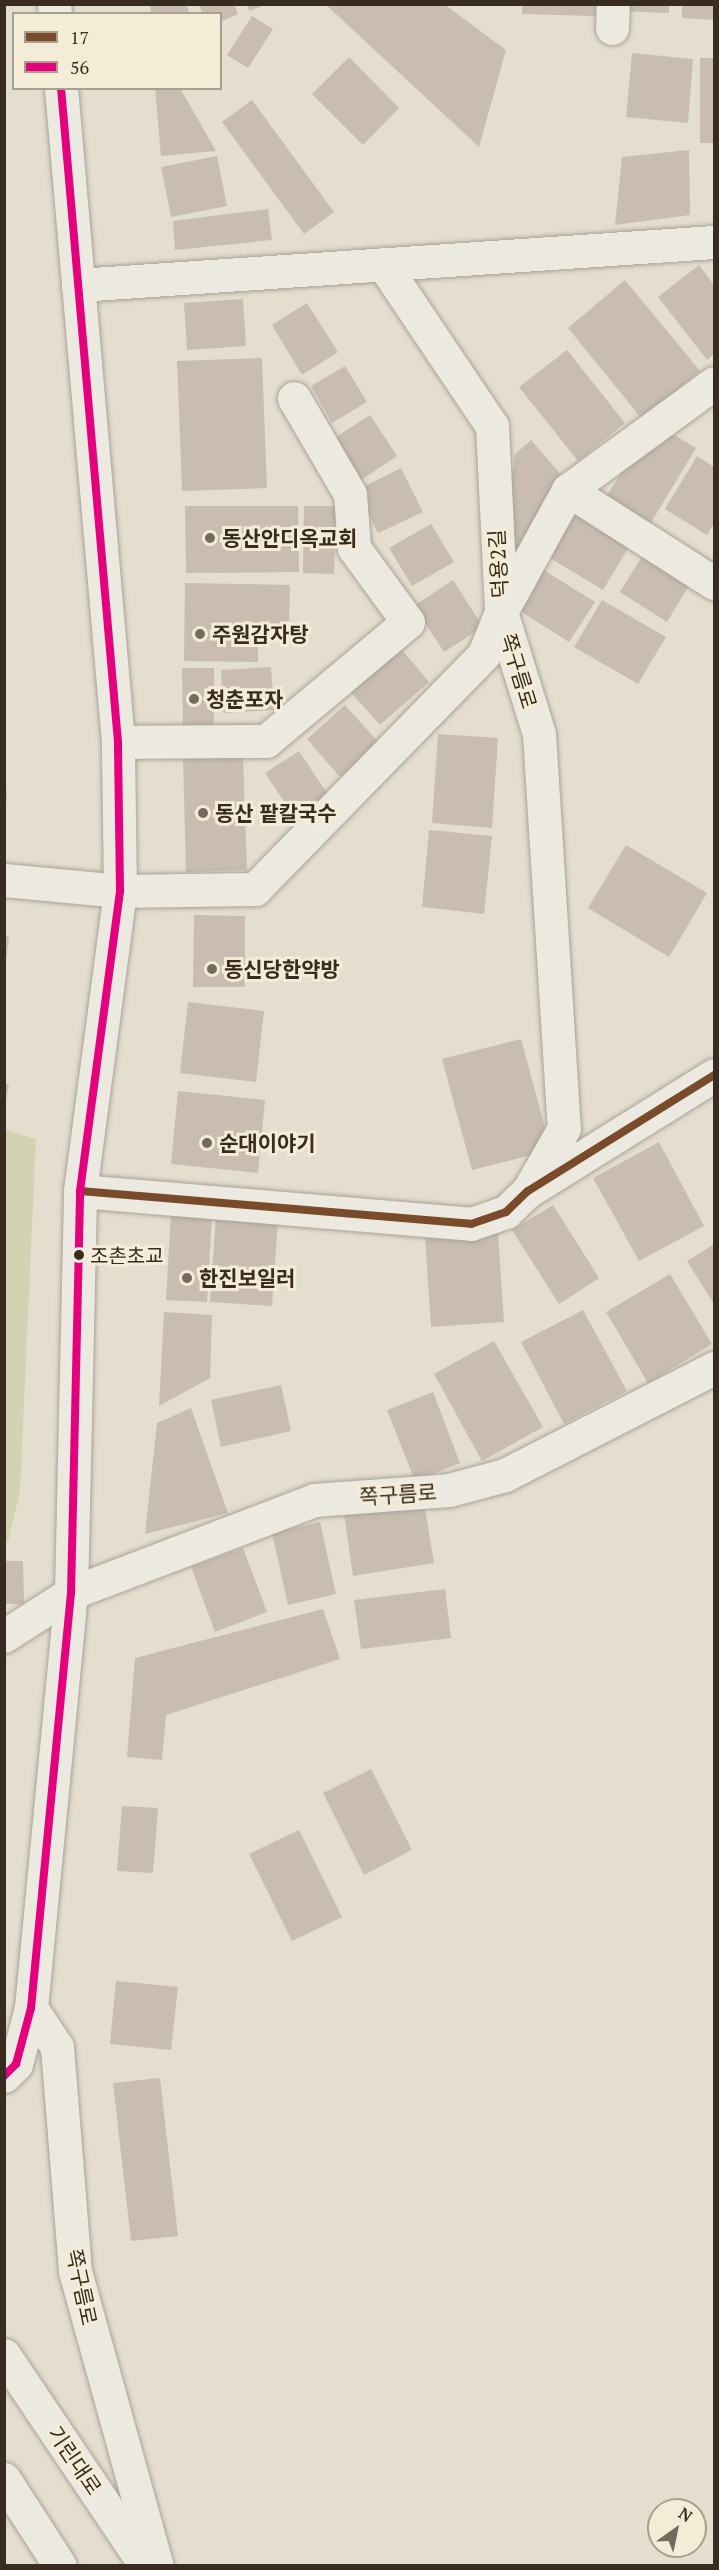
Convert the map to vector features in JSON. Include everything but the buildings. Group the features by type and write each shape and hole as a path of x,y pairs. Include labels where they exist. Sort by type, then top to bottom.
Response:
{"street":[{"path":"4,2076 16,2064 32,2008 71,1593 80,1191 120,891 118,742 61,90"},
{"path":"78,285 714,242"},
{"name":"덕용2길","path":"383,264 492,426 501,612"},
{"name":"덕용2길","path":"501,612 568,490 714,383"},
{"path":"118,742 266,741 408,622 354,548 350,494 294,398"},
{"path":"568,490 714,583"},
{"name":"쪽구름로","path":"4,880 120,891 255,889 484,654 501,612"},
{"name":"쪽구름로","path":"501,612 539,734 564,1128 528,1191"},
{"path":"80,1191 471,1224 506,1212 528,1191 714,1075"},
{"name":"쪽구름로","path":"4,1635 71,1593 314,1500 449,1490 505,1475 714,1368"},
{"name":"쪽구름로","path":"32,2008 57,2047 75,2271 157,2565"},
{"name":"기린대로","path":"4,2355 146,2565"},
{"path":"4,2479 60,2565"}],"green space":[{"path":"4,1129 36,1139 20,1492 8,1542 4,1542"}],"transit line":[{"name":"56","path":"4,2076 16,2064 31,2008 71,1593 80,1191 120,891 118,742 61,90"},
{"name":"17","path":"80,1191 471,1224 506,1212 528,1191 714,1075"}],"place":[{"name":"동산안디옥교회","path":"210,538"},
{"name":"주원감자탕","path":"200,634"},
{"name":"청춘포자","path":"194,699"},
{"name":"동산 팥칼국수","path":"203,813"},
{"name":"동신당한약방","path":"212,969"},
{"name":"순대이야기","path":"207,1143"},
{"name":"조촌초교","path":"79,1255"},
{"name":"한진보일러","path":"187,1278"}]}
